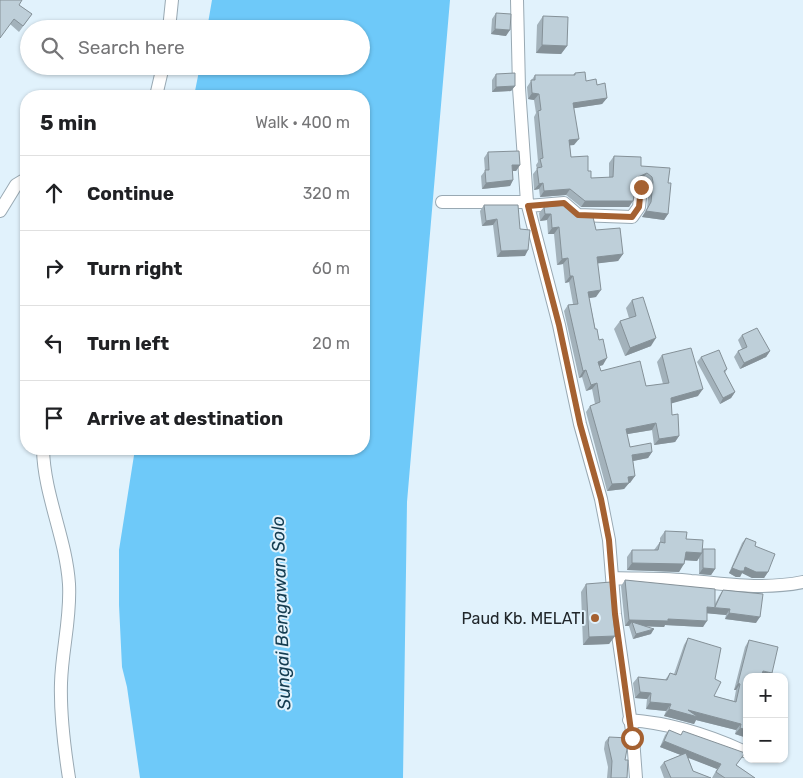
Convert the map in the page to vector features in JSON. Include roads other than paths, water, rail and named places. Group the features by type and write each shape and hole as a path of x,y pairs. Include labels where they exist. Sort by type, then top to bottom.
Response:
{"street":[{"path":"170,20 172,0"},
{"path":"517,0 519,88 528,204 559,325 580,424 601,499 614,578 615,614 636,778"},
{"path":"157,90 161,75"},
{"path":"0,211 16,185 20,183"},
{"path":"442,202 564,203 578,215 632,217 639,207 641,187"},
{"path":"44,455 49,494 65,555 69,583 70,618 61,681 61,728 69,778"},
{"path":"614,578 690,580 754,588 780,587 803,582"},
{"path":"629,720 656,722 684,728 715,738 743,751"}],"water":[{"name":"Sungai Bengawan Solo","path":"212,0 450,0 407,502 403,778 140,778 127,687 122,667 119,605 119,550 134,455 370,455 370,90 195,90 198,75 370,75 370,20 209,20"}],"place":[{"name":"Paud Kb. MELATI","path":"595,618"}]}
